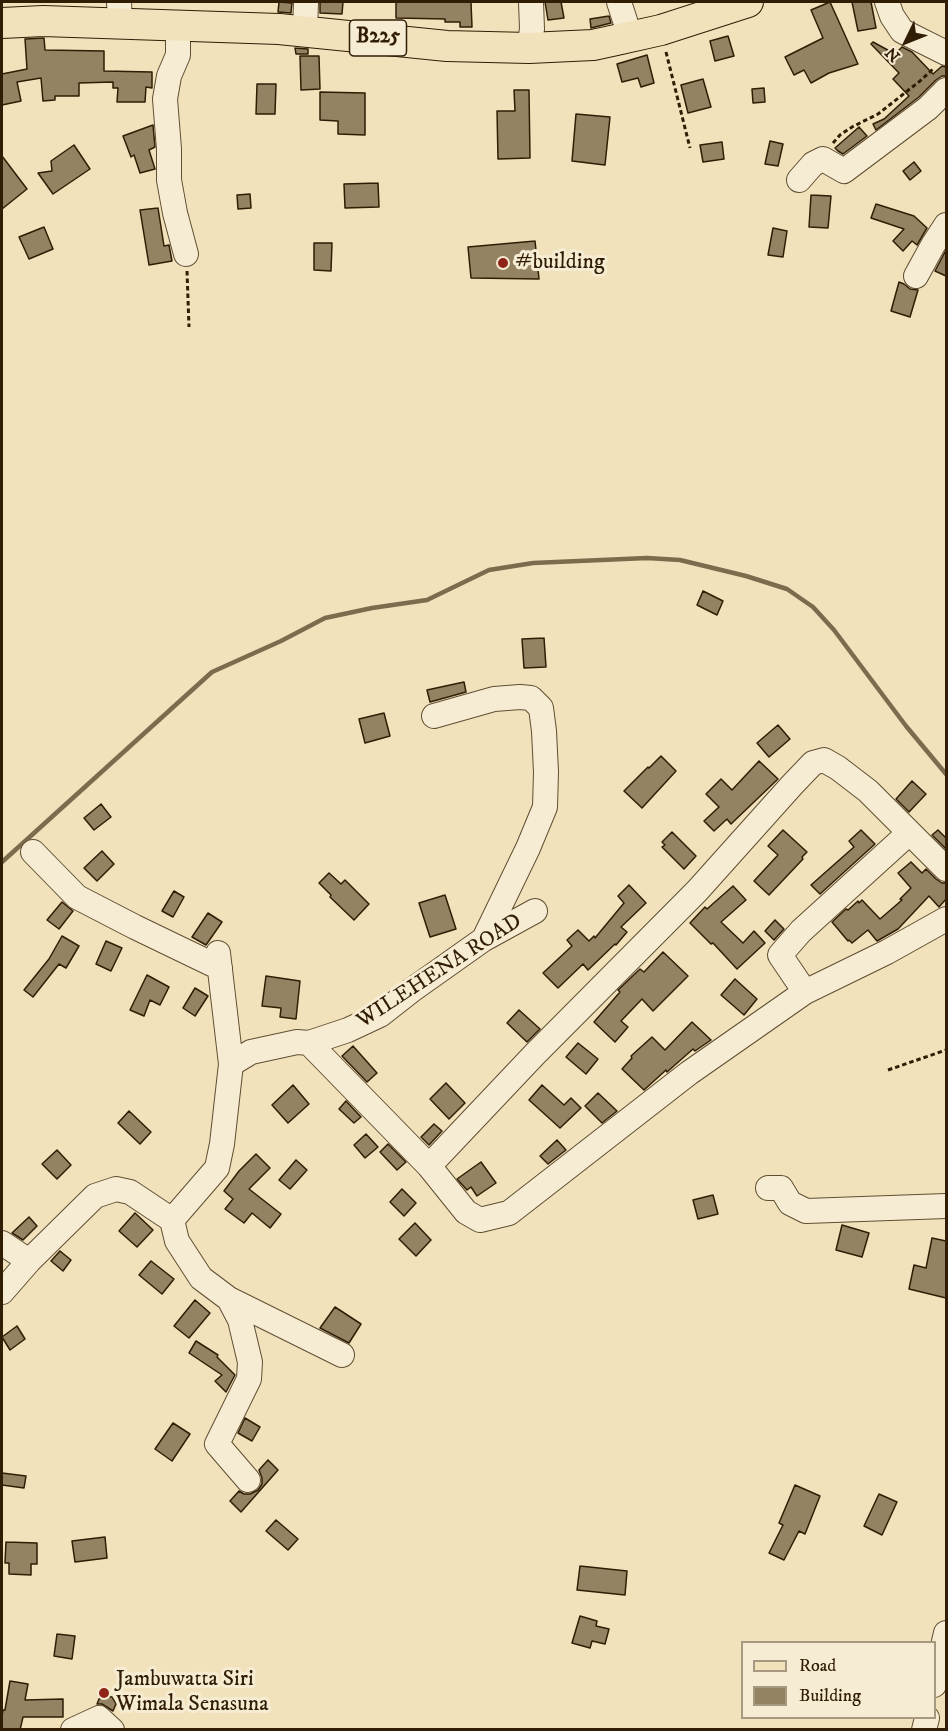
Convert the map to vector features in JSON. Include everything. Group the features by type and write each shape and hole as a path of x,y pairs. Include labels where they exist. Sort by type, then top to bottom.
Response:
{"main road":[{"name":"B225","path":"2,23 120,13 176,26 279,29 447,46 529,48 593,45 661,30 698,9 748,2"}],"street":[{"path":"305,31 306,2"},
{"path":"529,48 532,29 531,2"},
{"path":"620,2 630,36"},
{"path":"887,2 892,16 902,31 940,61"},
{"path":"176,26 178,55 169,76 165,99 169,180 186,255"},
{"path":"799,180 813,164 823,159 844,171 928,108 946,90"},
{"path":"916,276 946,225"},
{"path":"434,716 494,699 520,697 531,698 541,708 546,772 545,807 484,939"},
{"path":"429,1166 535,1054 697,891 813,763 824,760 868,791 946,869"},
{"path":"805,992 780,955 801,932 909,832"},
{"path":"33,852 77,897 135,927 219,958 231,1064 222,1144 217,1168 172,1220"},
{"name":"WILEHENA ROAD","path":"231,1064 251,1052 297,1042 309,1043 380,1016 412,990 484,939 535,910"},
{"path":"309,1043 429,1166 466,1212 480,1220 509,1212 689,1072 805,992 887,952 946,919"},
{"path":"768,1188 781,1188 790,1203 806,1211 946,1206"},
{"path":"2,1292 29,1261 95,1196 116,1189 130,1192 172,1220 177,1241 201,1278 229,1299 342,1355"},
{"path":"2,1243 29,1261"},
{"path":"229,1299 240,1320 250,1362 249,1379 217,1444 248,1480"},
{"path":"936,1676 946,1634"},
{"path":"73,1730 99,1718 112,1730"}],"path":[{"path":"661,30 690,148"},
{"path":"823,159 840,135 878,114 920,81 940,61"},
{"path":"186,255 189,327"},
{"path":"888,1070 946,1050"}],"building":[{"path":"279,2 292,3 291,13 278,12"},
{"path":"320,2 343,2 342,14 320,13"},
{"path":"396,2 471,2 472,27 460,27 460,22 445,22 445,19 396,18"},
{"path":"545,2 561,2 564,18 548,20"},
{"path":"830,2 858,64 829,73 811,83 804,70 794,75 785,57 823,38 811,10"},
{"path":"852,2 871,2 876,28 858,31"},
{"path":"609,16 611,23 591,28 590,19"},
{"path":"728,36 734,56 715,61 710,41"},
{"path":"44,38 45,50 104,51 104,71 152,72 152,88 146,87 145,102 117,102 118,88 113,88 113,82 79,83 79,96 55,96 55,100 43,101 41,78 17,82 21,101 2,105 2,74 27,69 25,39"},
{"path":"873,42 895,54 902,47 912,52 933,74 942,66 946,67 946,76 936,80 919,97 876,130 873,124 884,119 909,96 893,79 899,73 871,44"},
{"path":"295,48 308,49 308,54 296,54"},
{"path":"647,55 654,83 641,87 638,78 622,82 617,64"},
{"path":"300,56 319,56 320,89 301,90"},
{"path":"703,79 711,107 688,113 681,85"},
{"path":"257,84 276,84 275,114 256,114"},
{"path":"764,88 765,102 753,103 752,89"},
{"path":"514,90 529,90 530,158 498,159 497,111 515,111"},
{"path":"320,92 365,93 365,135 338,134 338,121 320,120"},
{"path":"576,114 610,117 605,165 572,161"},
{"path":"153,125 155,147 149,150 155,169 140,173 134,155 131,157 123,136"},
{"path":"859,127 867,136 843,154 835,148"},
{"path":"770,141 783,144 778,166 765,164"},
{"path":"722,142 724,159 703,162 700,145"},
{"path":"74,145 90,169 53,194 38,173 52,171 51,161"},
{"path":"2,156 27,189 2,209"},
{"path":"914,162 921,171 910,180 903,171"},
{"path":"378,183 379,207 345,208 344,184"},
{"path":"250,194 251,208 238,209 237,195"},
{"path":"811,195 831,196 828,228 809,227"},
{"path":"876,204 914,216 927,228 917,245 912,241 903,251 893,241 904,229 871,218"},
{"path":"158,208 164,246 169,245 172,261 149,265 140,210"},
{"path":"44,227 53,249 29,259 19,237"},
{"path":"773,228 787,231 783,257 768,255"},
{"name":"#building","path":"535,241 539,279 471,278 468,247"},
{"path":"314,243 332,243 331,271 314,270"},
{"path":"946,250 946,276 935,271"},
{"path":"899,282 910,289 918,290 910,317 891,311"},
{"path":"703,591 723,601 717,615 697,605"},
{"path":"544,638 546,667 524,668 522,639"},
{"path":"464,682 466,692 430,702 427,690"},
{"path":"384,713 390,736 365,743 359,719"},
{"path":"778,725 790,739 769,757 757,743"},
{"path":"661,756 676,771 642,808 624,791"},
{"path":"759,761 778,779 731,824 727,819 714,831 704,821 719,807 706,794 721,779 732,790"},
{"path":"912,781 926,794 909,812 896,799"},
{"path":"101,804 111,817 94,830 84,818"},
{"path":"783,830 807,852 769,895 754,881 778,855 768,846"},
{"path":"861,830 875,844 820,894 811,885 854,847 849,841"},
{"path":"938,830 946,838 946,849 932,835"},
{"path":"672,832 696,856 684,869 662,847 665,845 662,842"},
{"path":"102,851 114,864 97,881 84,868"},
{"path":"911,862 922,873 926,869 936,879 946,883 946,899 939,907 929,896 898,929 877,941 868,930 852,943 848,941 832,922 846,909 848,910 862,900 880,919 902,900 900,899 911,888 898,873"},
{"path":"329,873 341,884 345,880 369,904 354,920 319,883"},
{"path":"629,885 646,903 621,927 627,932 588,970 583,964 558,988 543,973 572,946 567,940 578,930 589,941 594,936 595,938 624,903 618,896"},
{"path":"733,886 746,900 721,922 743,943 754,931 765,943 737,969 690,923 705,907 707,909"},
{"path":"174,891 184,897 173,917 162,911"},
{"path":"445,895 456,929 430,937 419,903"},
{"path":"62,902 73,911 59,929 47,920"},
{"path":"208,913 222,922 206,945 192,937"},
{"path":"775,920 784,929 774,940 765,931"},
{"path":"62,936 79,946 66,968 59,964 33,997 24,990 49,959"},
{"path":"106,941 122,948 111,971 96,964"},
{"path":"663,952 688,976 653,1011 642,999 621,1021 628,1027 615,1042 594,1022 620,992 618,990 640,969 644,972"},
{"path":"147,975 169,987 160,1005 150,1000 144,1016 130,1010"},
{"path":"266,976 300,981 296,1019 280,1017 281,1008 262,1006"},
{"path":"735,979 757,999 744,1015 721,995"},
{"path":"195,988 208,996 195,1016 183,1008"},
{"path":"519,1010 540,1029 527,1042 507,1023"},
{"path":"692,1022 711,1040 695,1051 693,1049 644,1090 622,1069 632,1058 631,1056 652,1037 665,1050"},
{"path":"578,1043 598,1059 586,1074 566,1057"},
{"path":"353,1046 377,1073 367,1082 342,1056"},
{"path":"446,1083 465,1103 449,1119 430,1099"},
{"path":"293,1085 309,1104 288,1123 272,1105"},
{"path":"542,1085 564,1105 571,1098 581,1108 560,1128 529,1100"},
{"path":"598,1093 617,1111 602,1123 585,1106"},
{"path":"346,1101 361,1117 354,1123 339,1109"},
{"path":"129,1111 151,1132 140,1144 118,1123"},
{"path":"434,1124 442,1131 429,1145 421,1137"},
{"path":"366,1134 378,1147 365,1158 354,1145"},
{"path":"557,1140 566,1150 548,1164 540,1156"},
{"path":"388,1144 406,1162 397,1170 380,1152"},
{"path":"57,1150 71,1165 57,1179 42,1164"},
{"path":"256,1154 270,1168 249,1189 281,1214 270,1228 252,1213 244,1223 225,1209 233,1199 224,1191"},
{"path":"296,1160 307,1170 290,1189 279,1180"},
{"path":"481,1162 496,1183 477,1196 471,1187 467,1190 457,1179"},
{"path":"402,1189 416,1203 404,1216 390,1202"},
{"path":"713,1195 718,1214 698,1219 693,1200"},
{"path":"135,1213 153,1230 137,1247 119,1231"},
{"path":"29,1217 37,1226 23,1240 12,1233"},
{"path":"415,1223 431,1240 416,1256 399,1239"},
{"path":"842,1225 869,1233 862,1257 836,1250"},
{"path":"932,1238 946,1241 946,1298 909,1289 914,1265 926,1268"},
{"path":"60,1251 71,1260 63,1271 51,1261"},
{"path":"151,1261 174,1279 162,1294 139,1275"},
{"path":"195,1300 210,1313 189,1338 174,1326"},
{"path":"335,1307 361,1324 349,1343 320,1328"},
{"path":"17,1326 25,1339 10,1350 2,1337"},
{"path":"196,1341 218,1355 217,1357 235,1375 226,1392 215,1381 222,1375 189,1353"},
{"path":"245,1418 260,1427 252,1441 238,1433"},
{"path":"173,1423 190,1434 172,1461 155,1449"},
{"path":"268,1460 278,1470 241,1512 230,1501 239,1491 250,1494 258,1490 262,1484 259,1470"},
{"path":"2,1473 26,1476 24,1488 2,1485"},
{"path":"795,1485 820,1496 805,1534 799,1531 784,1560 769,1553 783,1525 779,1523"},
{"path":"879,1494 897,1502 882,1535 864,1526"},
{"path":"276,1520 298,1539 288,1550 266,1531"},
{"path":"105,1537 107,1558 75,1562 72,1541"},
{"path":"6,1542 37,1543 37,1564 31,1564 31,1575 9,1574 9,1563 5,1563"},
{"path":"580,1566 627,1571 625,1595 577,1590"},
{"path":"580,1616 597,1621 596,1626 609,1629 605,1644 592,1641 590,1648 572,1643"},
{"path":"57,1634 75,1636 72,1659 54,1656"},
{"path":"10,1681 28,1684 25,1700 63,1699 63,1717 23,1717 20,1730 2,1730 2,1716"},
{"path":"105,1696 112,1697 116,1704 113,1711 102,1704 97,1704 99,1699"}],"waterway":[{"path":"2,862 212,672 325,618 427,600 489,570 533,563 647,558 680,560 746,576 787,589 813,607 834,630 906,726 946,774"}],"place":[{"name":"#building","path":"503,263"},
{"name":"Jambuwatta Siri Wimala Senasuna","path":"104,1693"}]}
